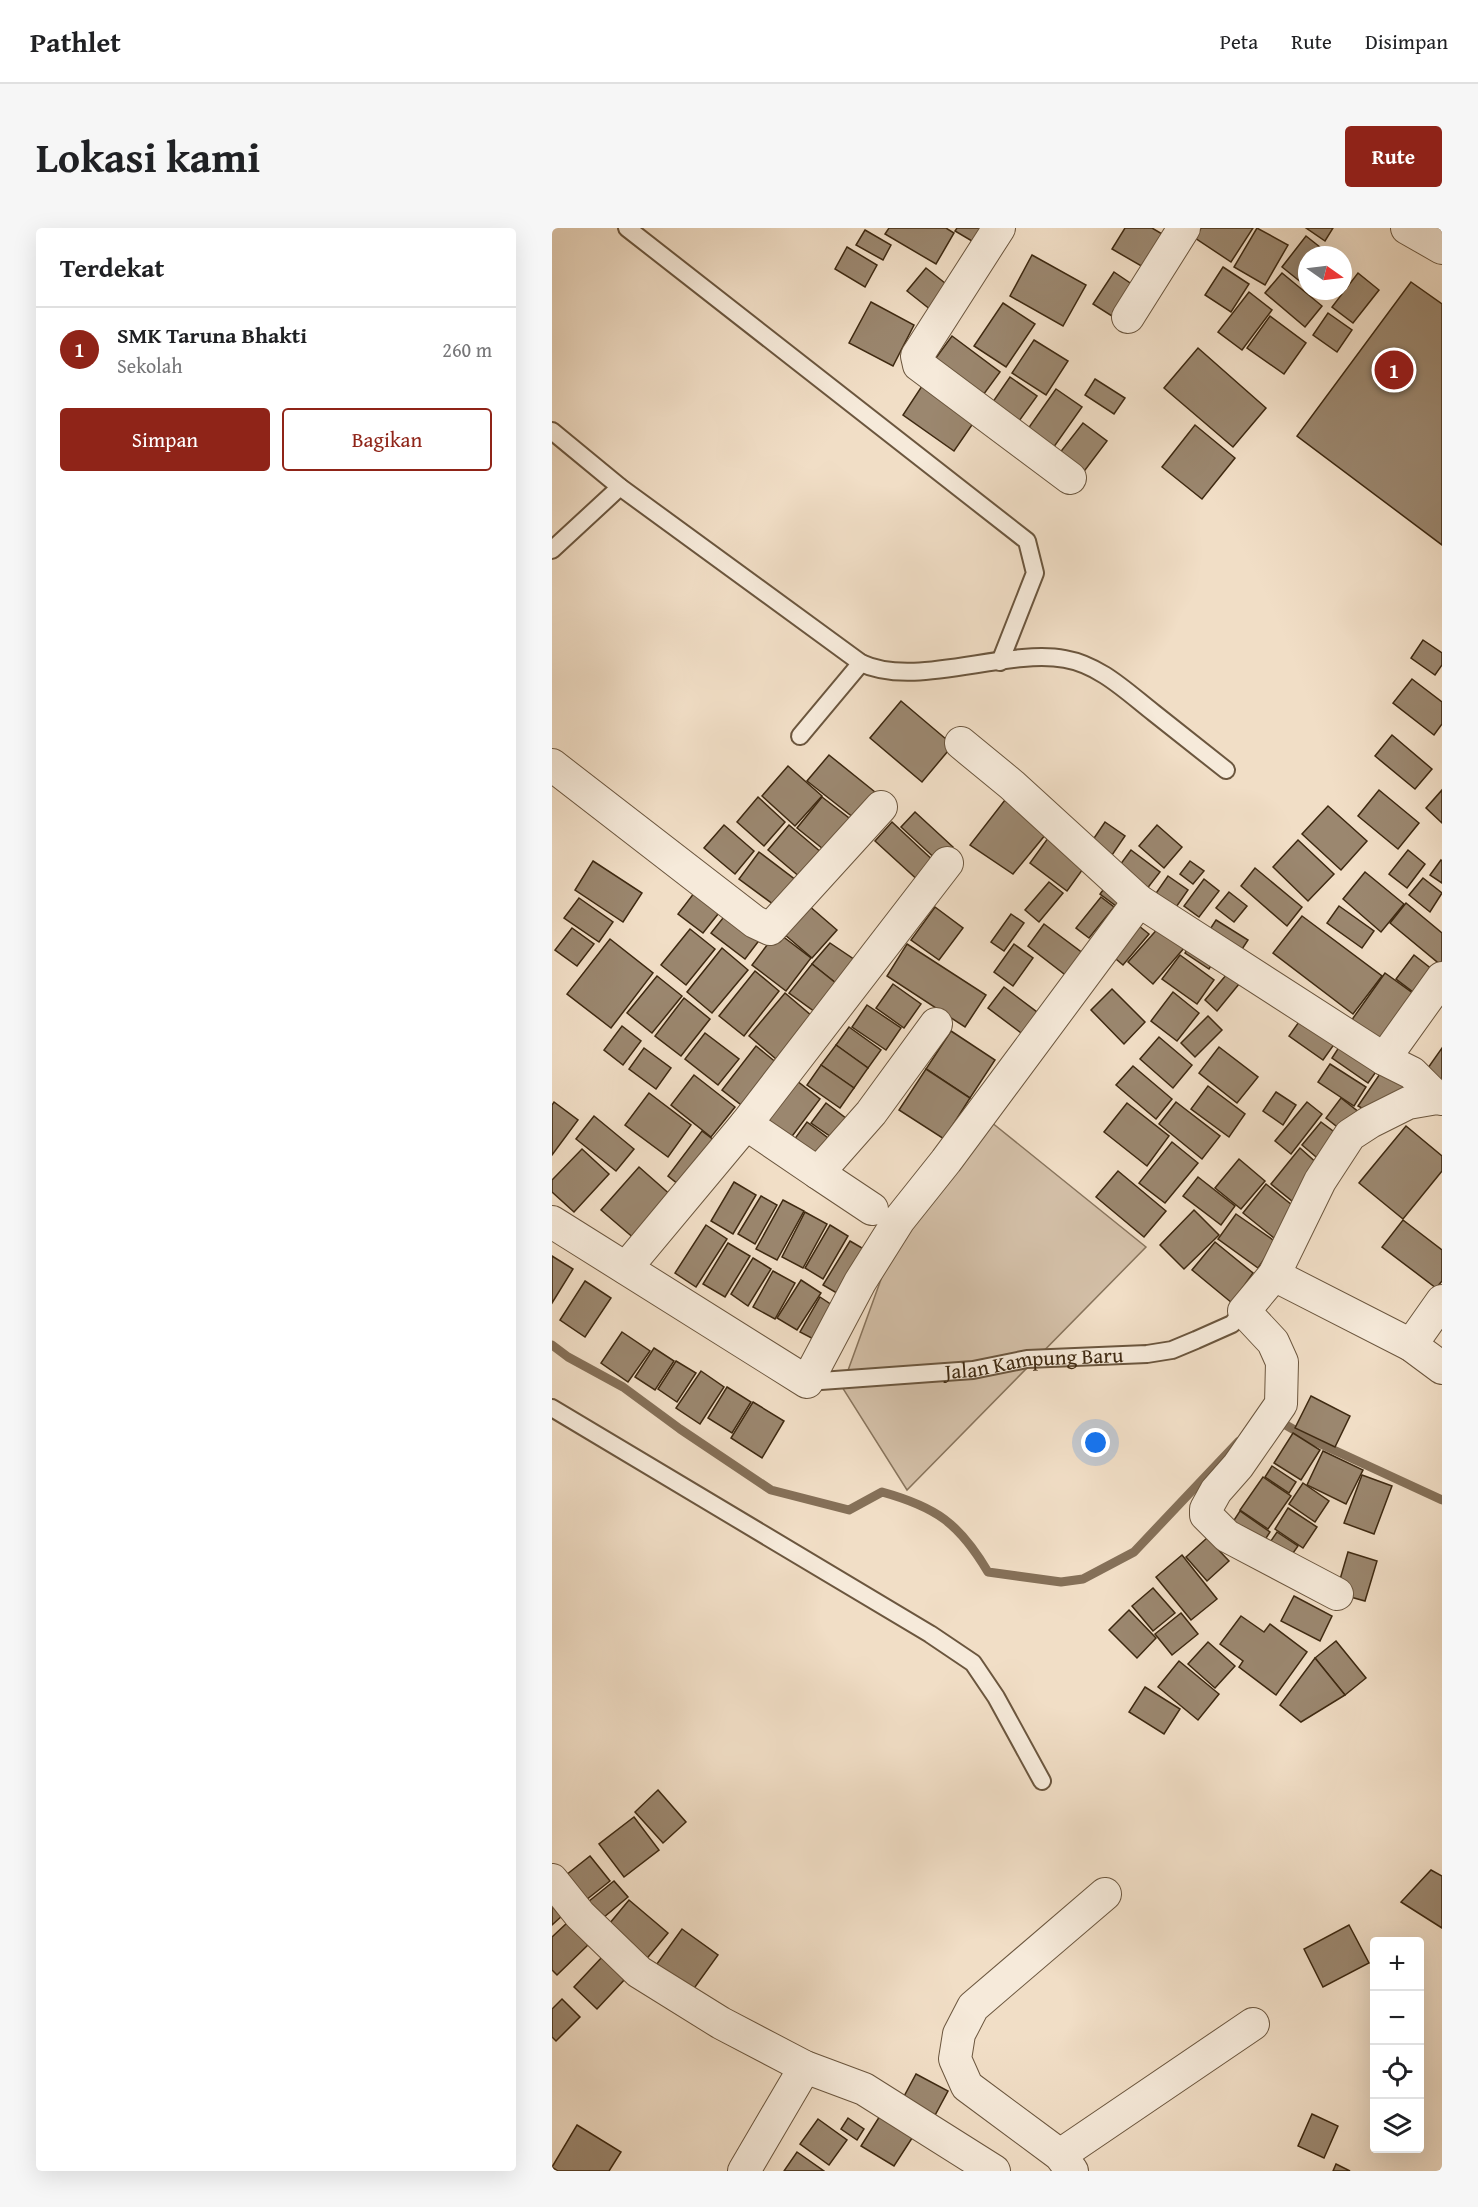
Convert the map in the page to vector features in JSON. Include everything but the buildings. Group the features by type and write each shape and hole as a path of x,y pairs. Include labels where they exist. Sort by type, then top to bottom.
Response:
{"street":[{"path":"999,228 917,356 919,365 1070,478"},
{"path":"1128,317 1184,228"},
{"path":"1407,228 1442,248"},
{"path":"961,743 1012,785 1139,900 1384,1059 1412,1073 1439,1099"},
{"path":"552,765 755,922 770,929 881,807"},
{"path":"626,1268 746,1124 947,863"},
{"path":"552,1222 807,1382 860,1282 899,1220 946,1161 1139,900"},
{"path":"1384,1059 1442,978"},
{"path":"818,1173 871,1113 936,1024"},
{"name":"Jalan Kampung Baru","path":"1244,1311 1274,1275 1320,1181 1350,1135 1408,1103 1439,1099"},
{"path":"746,1124 872,1209"},
{"path":"1274,1275 1411,1345 1442,1368"},
{"path":"1411,1345 1442,1301"},
{"path":"1244,1311 1273,1342 1282,1362 1274,1414 1238,1466 1216,1491 1206,1509 1206,1515 1227,1536 1337,1594"},
{"path":"552,1880 580,1914 639,1972 721,2023 805,2067 864,2089 994,2171"},
{"path":"1105,1894 973,2007 959,2034 955,2059 967,2086 1066,2163 1253,2024"},
{"path":"744,2171 805,2067"}],"lane":[{"path":"627,228 1027,541 1035,573 1000,662"},
{"path":"552,431 620,487 861,663 872,668 900,671 1040,657 1065,659 1085,665 1110,678 1226,770"},
{"path":"552,550 620,487"},
{"path":"800,735 861,663"},
{"name":"Jalan Kampung Baru","path":"807,1382 973,1370 1027,1359 1147,1354 1172,1350 1232,1324 1244,1311"},
{"path":"552,1408 930,1634 973,1663 996,1697 1042,1781"}],"shaded area":[{"path":"991,1122 1146,1247 907,1490 842,1387 888,1260"}],"waterway":[{"path":"552,1345 568,1357 623,1387 680,1429 771,1490 849,1510 882,1492 932,1511 956,1529 988,1572 1061,1582 1083,1579 1134,1552 1239,1441"},
{"path":"1277,1420 1312,1440 1442,1500"}],"place":[{"name":"SMK Taruna Bhakti","path":"1394,370"}]}
